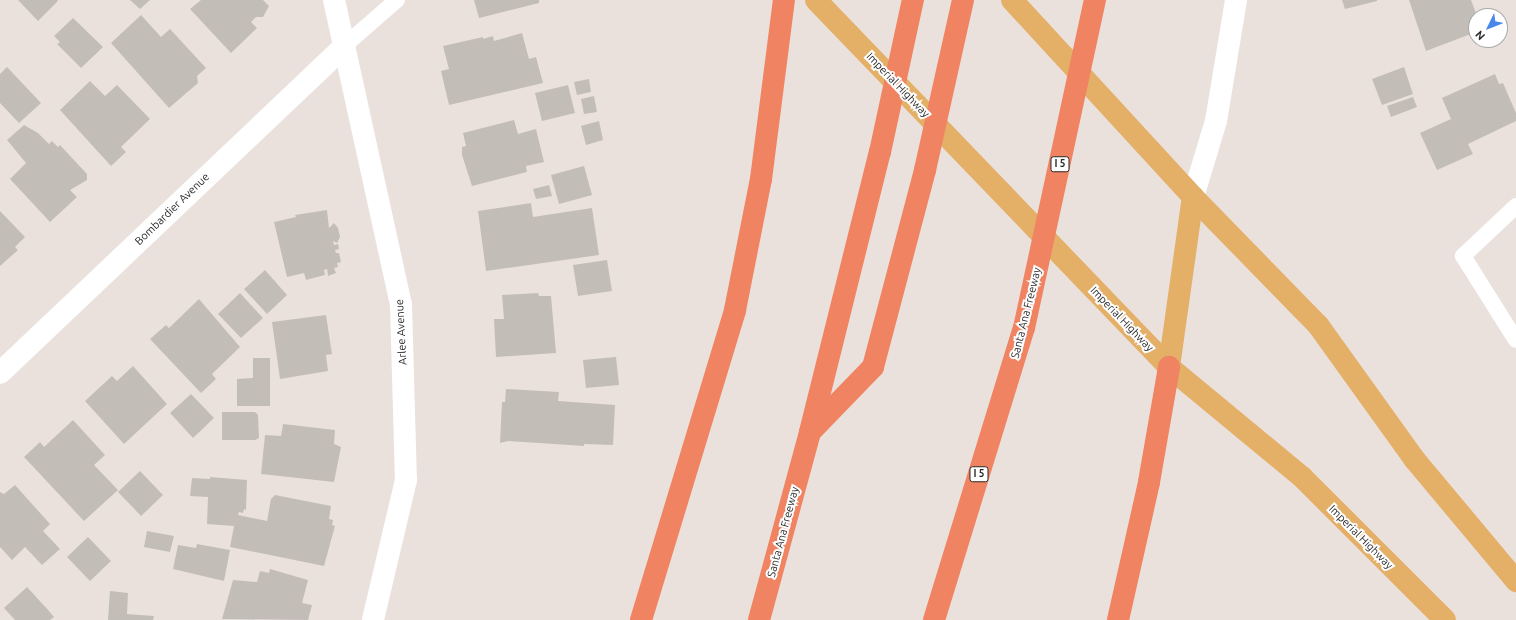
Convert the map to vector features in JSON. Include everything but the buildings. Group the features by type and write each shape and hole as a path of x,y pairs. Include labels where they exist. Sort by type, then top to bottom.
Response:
{"highway":[{"path":"641,620 735,310 761,179 784,0"},
{"name":"Santa Ana Freeway","path":"759,620 810,432 880,152 913,0"},
{"path":"810,432 873,367 925,170 963,0"},
{"name":"Santa Ana Freeway","path":"934,620 1024,328 1095,0"},
{"path":"1118,620 1149,482 1169,367"}],"main road":[{"name":"Imperial Highway","path":"816,0 1169,367 1302,477 1445,620"},
{"path":"1012,0 1193,197 1318,326 1415,460 1516,581"},
{"path":"1169,367 1193,197"}],"street":[{"name":"Arlee Avenue","path":"334,0 401,304 406,480 373,620"},
{"path":"1193,197 1216,121 1236,0"},
{"name":"Bombardier Avenue","path":"0,373 344,46"}],"lane":[{"path":"344,46 397,0"},
{"path":"1514,331 1463,256 1516,206"}]}
